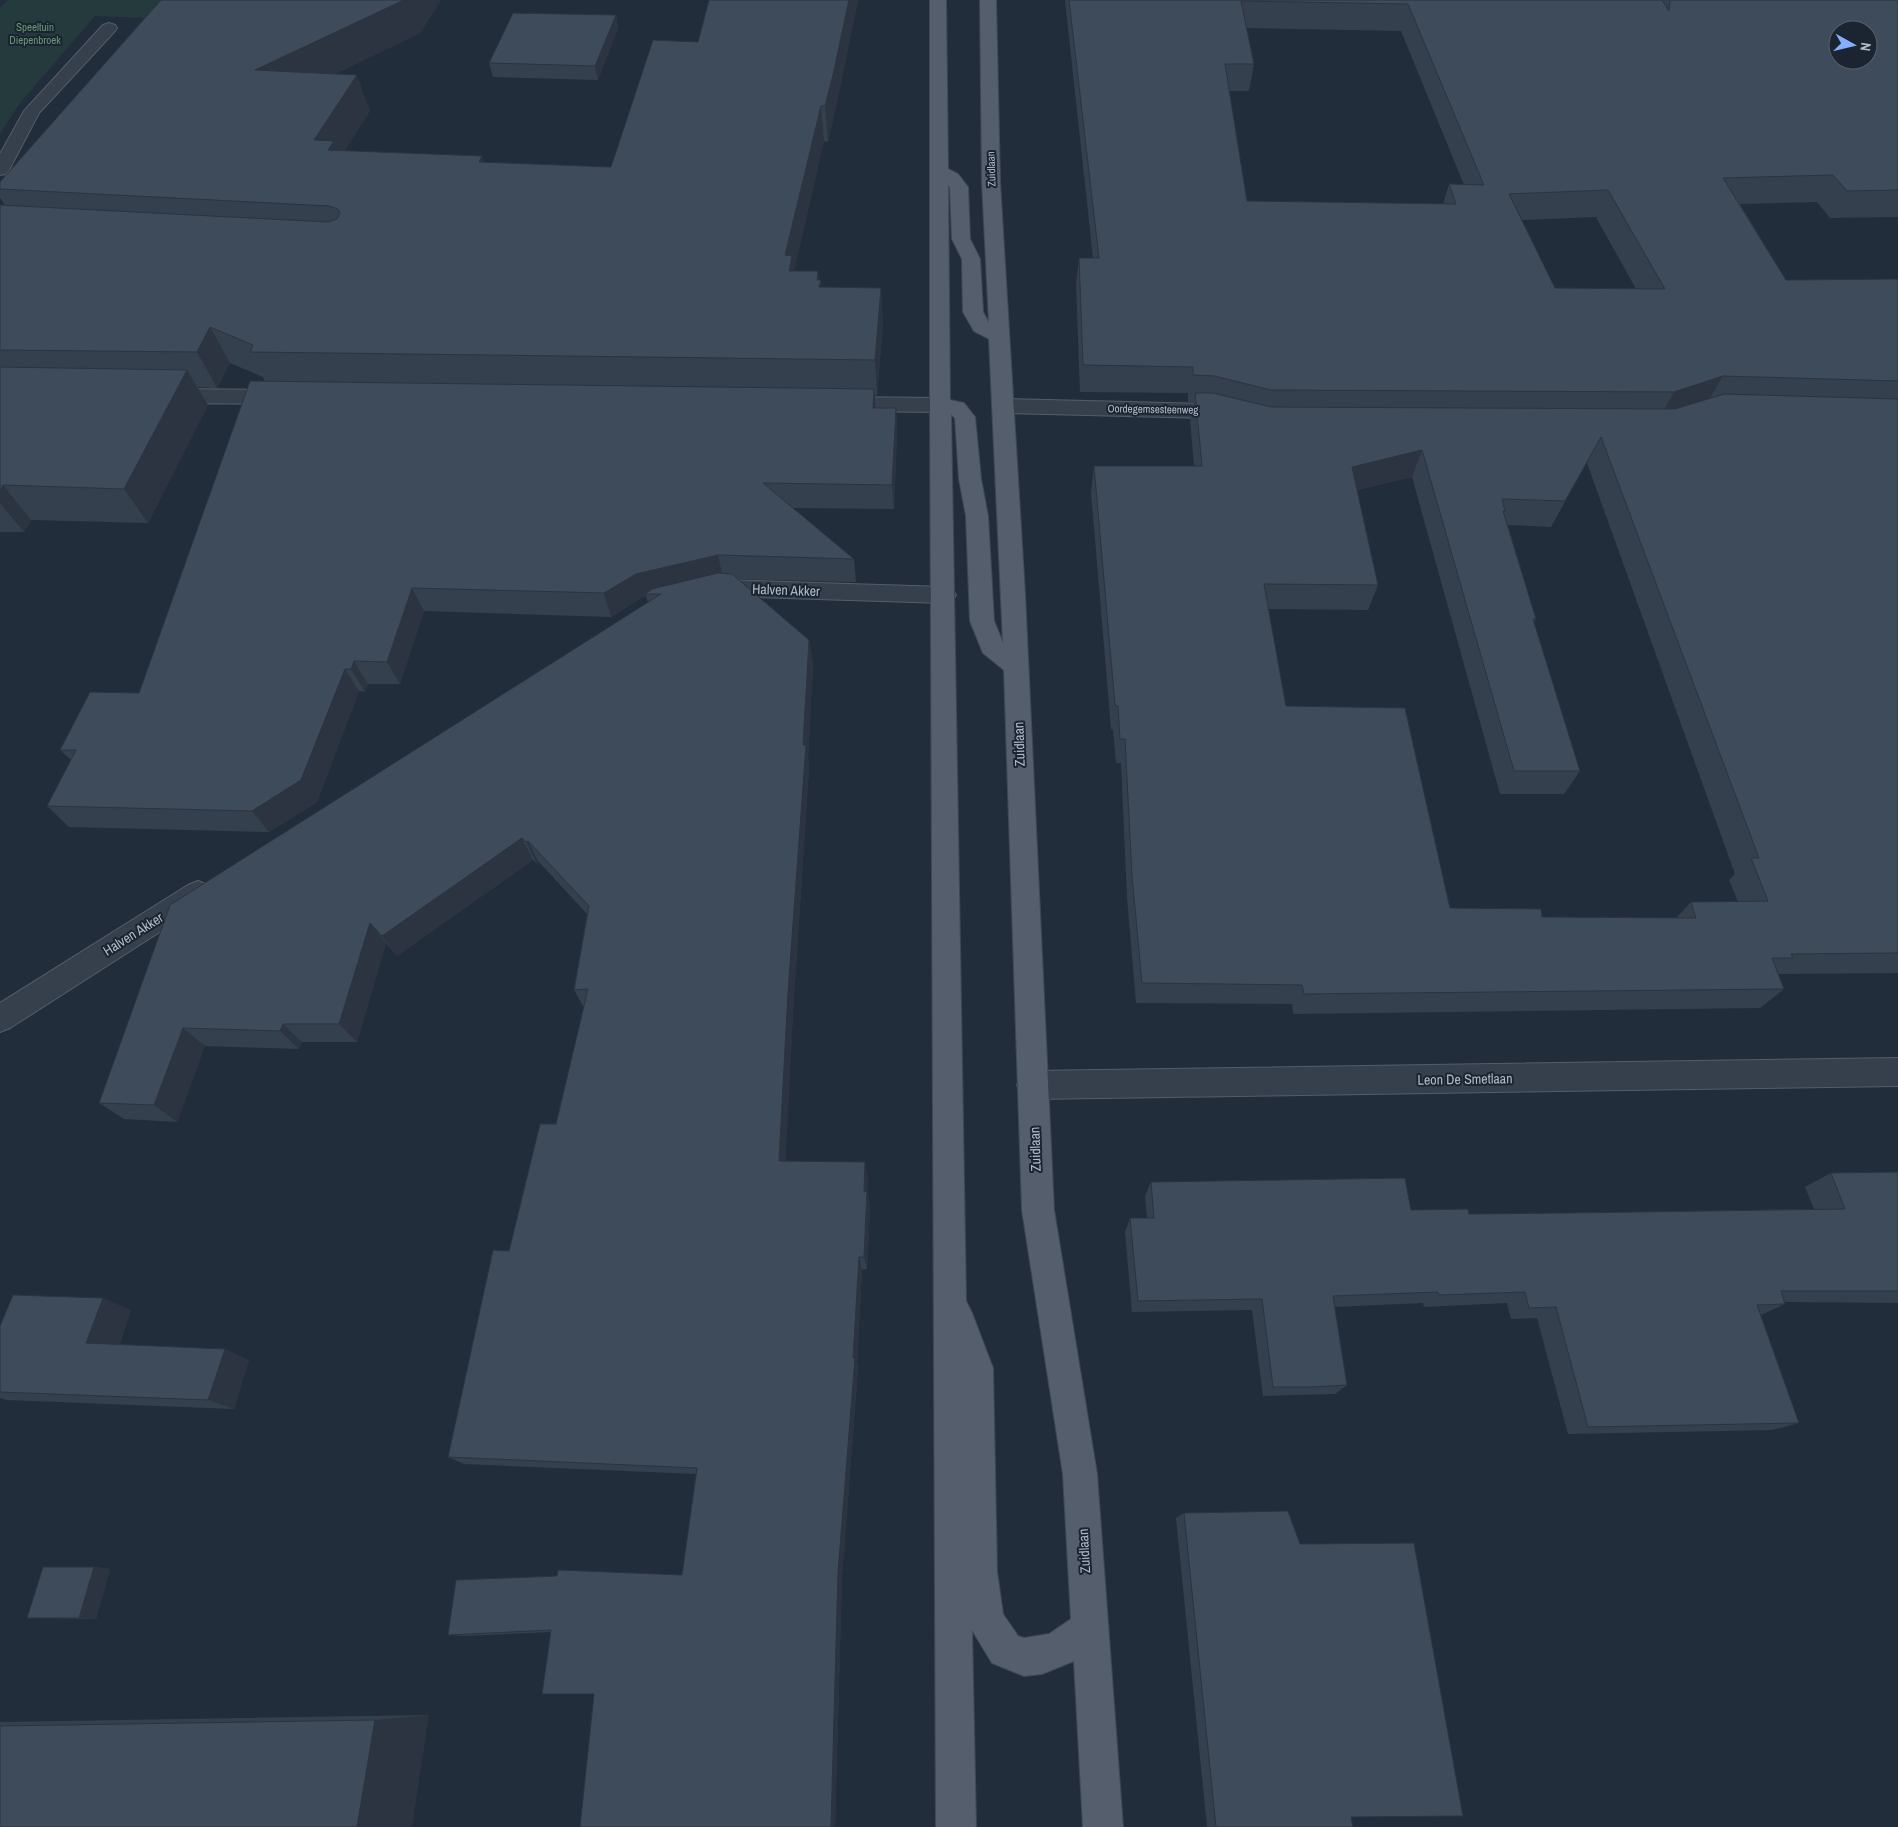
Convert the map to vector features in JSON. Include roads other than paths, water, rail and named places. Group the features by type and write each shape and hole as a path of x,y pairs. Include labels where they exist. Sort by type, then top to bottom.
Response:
{"main road":[{"path":"938,0 940,405 949,1070 948,1290 956,1827"},
{"name":"Zuidlaan","path":"988,0 990,182 1004,406 1038,1210 1080,1474 1103,1827"},
{"path":"940,172 952,178 959,187 961,238 970,260 973,312 981,327 1000,337"},
{"path":"940,405 957,408 965,417 970,479 977,516 982,621 991,647 1016,666"},
{"path":"948,1290 976,1368 979,1572 986,1620 1005,1650 1024,1657 1042,1655 1059,1649 1089,1629"}],"street":[{"path":"0,170 32,112 109,28"},
{"path":"149,396 298,398"},
{"path":"816,404 940,405"},
{"name":"Oordegemsesteenweg","path":"1004,406 1208,411 1246,420"},
{"name":"Halven Akker","path":"687,597 723,588 944,595"},
{"name":"Halven Akker","path":"0,1019 217,881"},
{"name":"Leon De Smetlaan","path":"1032,1085 1898,1072"}],"park label":[{"name":"Speeltuin Diepenbroek","path":"35,33"}]}
